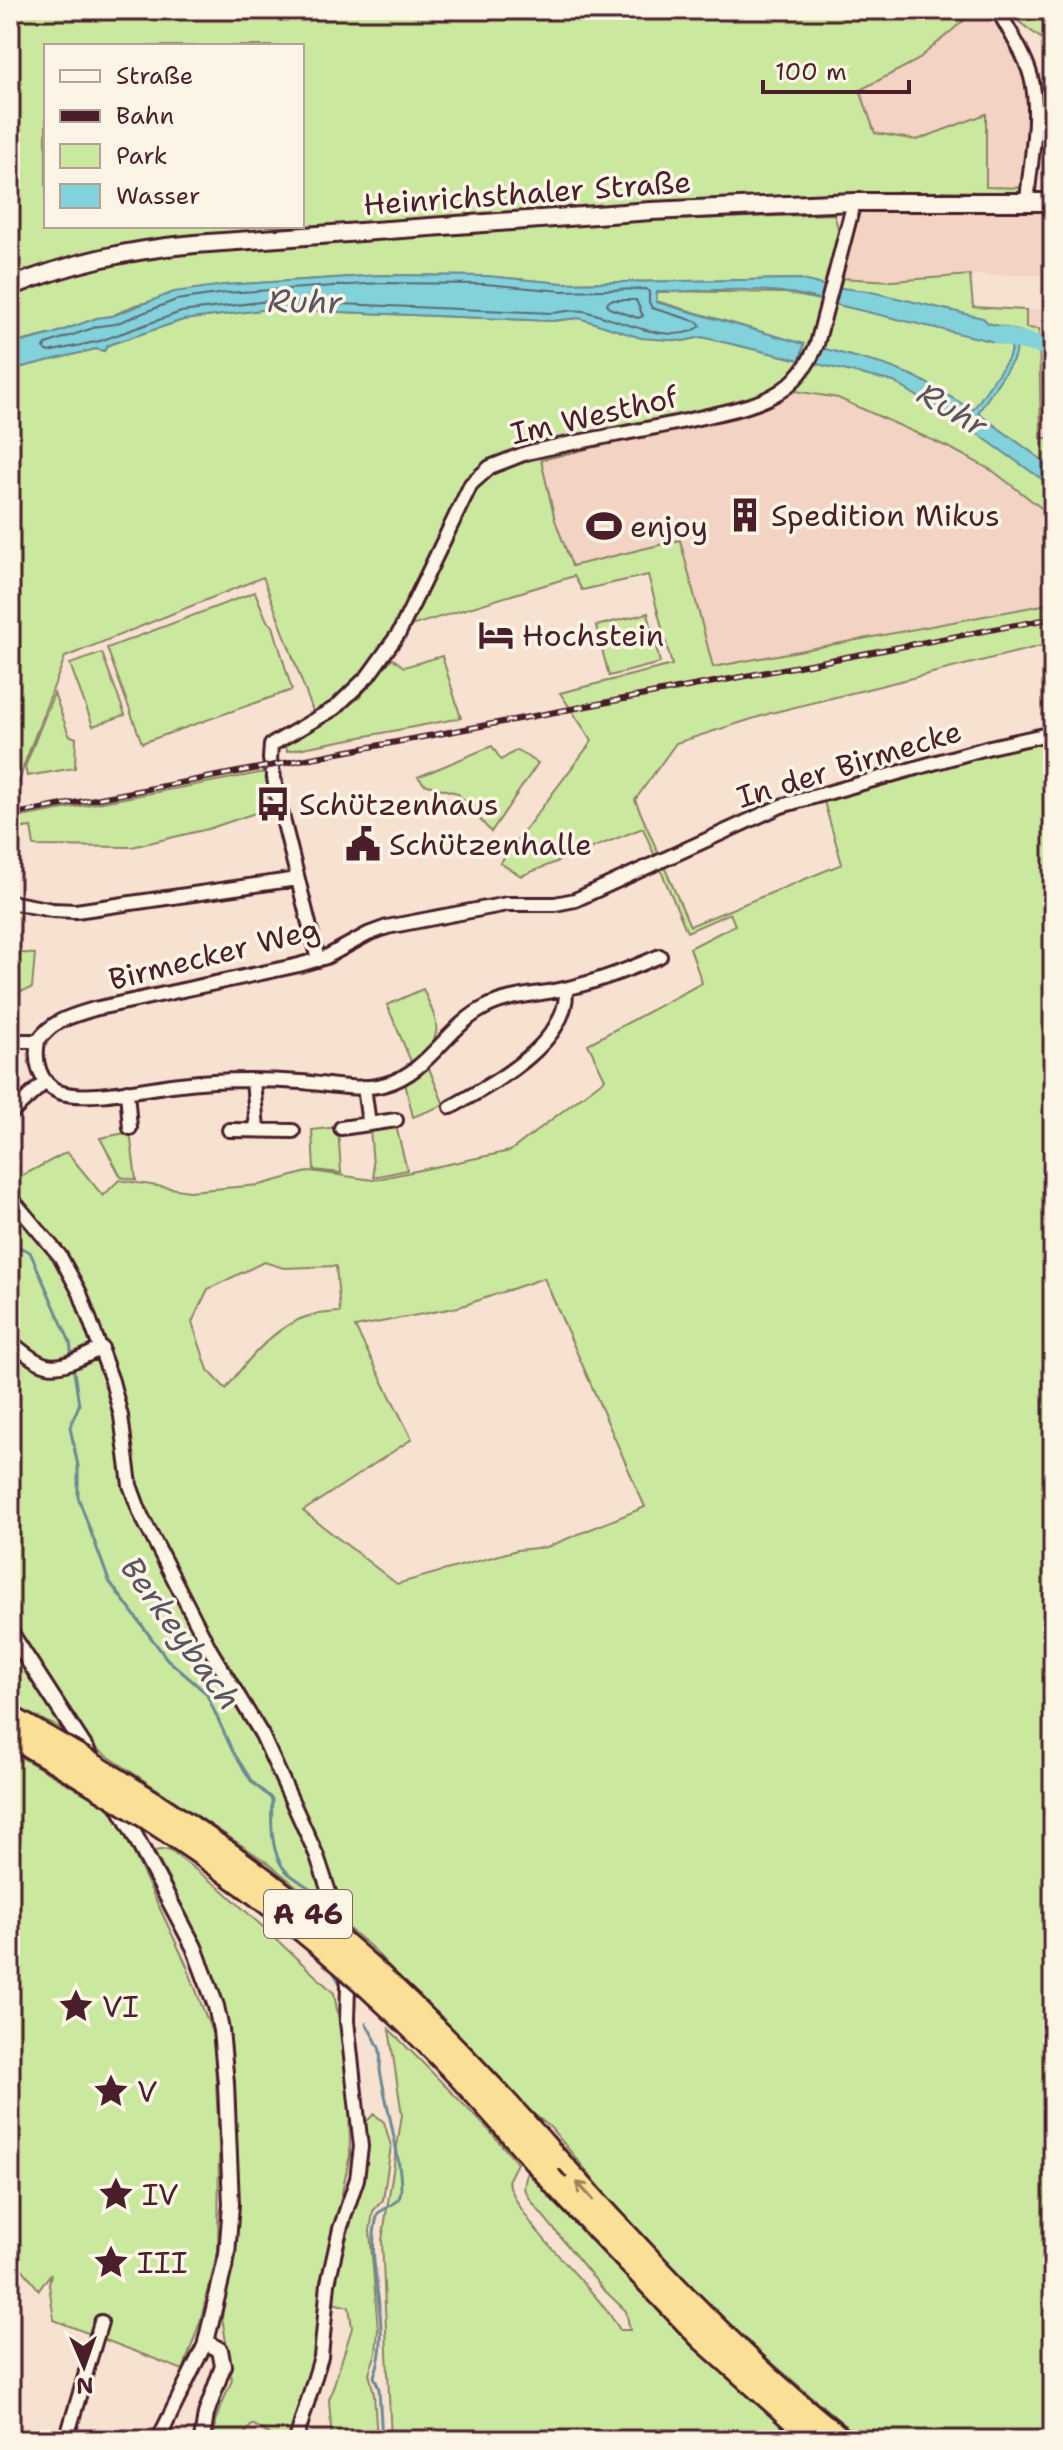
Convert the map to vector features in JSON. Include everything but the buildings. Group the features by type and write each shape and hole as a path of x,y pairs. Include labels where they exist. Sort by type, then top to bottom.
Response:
{"highway":[{"name":"A 46","path":"16,1730 151,1799 215,1843 314,1919 396,1990 452,2044 711,2325 762,2373 842,2440"},
{"name":"A 46","path":"16,1730 159,1823 284,1914 401,2016 466,2082 557,2186 701,2337 816,2440"}],"main road":[{"name":"Heinrichsthaler Straße","path":"10,287 94,258 159,247 639,212 854,202 1053,202"}],"street":[{"path":"998,10 1024,59 1033,88 1034,115 1027,201"},
{"name":"Im Westhof","path":"297,879 270,759 271,745 335,708 384,657 419,595 466,492 482,473 505,460 526,453 677,424 753,404 797,379 817,344 854,202"},
{"name":"In der Birmecke","path":"664,858 781,806 990,747 1053,733"},
{"name":"Birmecker Weg","path":"38,1041 50,1026 70,1016 318,960 373,932 401,924 507,904 555,904 575,900 664,858"},
{"path":"10,902 76,911 297,879 318,960"},
{"path":"10,1041 38,1041 37,1065 45,1082 57,1091 69,1094 253,1080 364,1087 394,1082 410,1073 486,1007 607,977 660,956"},
{"path":"451,1107 494,1083 534,1052 562,1014 566,1006 566,989"},
{"path":"253,1080 257,1129"},
{"path":"10,1114 45,1082"},
{"path":"364,1087 369,1124"},
{"path":"127,1091 130,1128"},
{"path":"341,1128 396,1120"},
{"path":"229,1130 293,1131"},
{"path":"10,1197 66,1266 80,1293 102,1348 121,1416 130,1485 141,1515 211,1651 262,1735 317,1856 340,1925 361,2147 357,2179 340,2229 328,2283 321,2357 296,2440"},
{"path":"10,1341 35,1361 51,1366 65,1365 102,1348"},
{"path":"10,1632 86,1747 131,1826 194,1947 216,2006 224,2057 231,2204 227,2255 206,2342 158,2440"},
{"path":"66,2440 101,2322"},
{"path":"202,2440 206,2414 223,2366 220,2350 206,2342"}],"shaded area":[{"path":"976,10 995,10 1029,75 1032,115 1026,188 986,187 986,114 917,140 875,133 859,90 916,60"},
{"path":"1028,204 1053,207 1053,275 970,275 892,281 839,278 853,221 861,214"},
{"path":"1026,310 1053,310 1053,438 1041,438 1039,329 1026,328"},
{"path":"795,391 838,398 952,449 993,471 1053,517 1053,603 713,667 680,540 572,566 555,520 541,459 689,427 773,403"}],"green space":[{"path":"10,10 976,10 916,61 860,90 875,133 917,140 986,114 986,187 1026,188 1022,193 942,191 941,194 664,204 666,220 834,214 839,232 835,271 839,278 892,281 970,275 973,307 1026,310 1026,328 1039,329 1041,438 1053,438 1053,517 993,471 952,449 838,398 795,391 763,407 541,460 555,520 572,566 680,540 713,667 1053,603 1053,643 771,713 676,743 635,800 690,926 842,864 820,788 1009,735 1053,727 1053,2440 862,2440 699,2300 550,2127 525,2107 471,2053 371,1947 268,1863 94,1747 10,1619 10,1182 67,1152 103,1196 119,1180 189,1191 260,1185 311,1171 373,1180 510,1151 605,1079 588,1044 702,983 690,948 735,925 730,913 687,932 643,828 521,876 500,863 592,741 560,693 672,665 648,575 582,590 574,576 394,631 359,677 314,714 263,577 65,657 24,765 15,798 10,800 10,370 96,349 104,351 108,345 183,320 269,309 552,321 579,318 683,341 702,337 800,360 804,344 656,301 657,291 785,293 825,301 830,287 799,279 562,283 485,276 381,275 224,285 135,305 112,316 97,318 53,334 10,344","holes":["264,1262 284,1268 336,1266 340,1312 314,1315 288,1325 253,1355 226,1389 208,1370 192,1322 208,1289","544,1278 645,1507 547,1547 517,1550 397,1584 303,1511 412,1439 355,1327 459,1307"]},
{"path":"1003,10 1053,10 1053,39 1042,39"},
{"path":"255,592 267,621 273,626 292,690 142,743 107,648"},
{"path":"648,613 660,663 609,676 596,626"},
{"path":"102,653 125,715 93,726 70,664"},
{"path":"442,656 461,718 287,751 286,744 318,727 359,698 392,658 404,667"},
{"path":"54,693 69,735 76,738 75,768 27,776 25,767"},
{"path":"492,746 501,760 517,750 538,763 491,832 457,793 424,784 418,777"},
{"path":"265,772 271,796 264,797 267,809 208,829 132,847 34,846 31,827 10,830 10,819"},
{"path":"10,952 35,954 32,988 10,995"},
{"path":"423,989 436,1022 435,1038 413,1066 387,1005"},
{"path":"428,1066 444,1105 413,1117 405,1083"},
{"path":"396,1126 407,1170 374,1177 370,1129"},
{"path":"338,1127 341,1173 314,1170 312,1130"},
{"path":"130,1132 136,1180 121,1177 100,1138"},
{"path":"10,1641 68,1732 10,1704"},
{"path":"10,1751 109,1808 121,1826 186,1964 214,2038 219,2146 218,2251 200,2322 183,2370 54,2320 49,2285 51,2273 39,2290 10,2253"},
{"path":"168,1849 224,1891 334,1993 349,2080 350,2155 325,2273 311,2366 290,2440 271,2440 270,2435 252,2424 240,2440 214,2440 215,2421 232,2380 222,2317 235,2240 235,2122 221,2001 191,1922 154,1851"},
{"path":"389,2029 489,2130 517,2163 508,2181 516,2200 528,2219 620,2330 630,2330 626,2311 602,2288 531,2201 524,2188 527,2172 660,2310 801,2440 391,2440 382,2240 402,2115"},
{"path":"374,2114 384,2122 391,2146 383,2200 373,2211 370,2231 378,2330 376,2353 369,2373 374,2394 377,2440 332,2440 329,2400 352,2328 349,2307 333,2303 337,2273 360,2191 366,2122"}],"water":[{"path":"381,275 486,276 562,283 799,279 830,287 825,301 763,290 657,292 656,302 804,344 800,360 702,337 683,341 641,338 579,318 552,321 269,309 183,320 108,345 104,351 96,349 10,370 10,345 112,316 174,292 224,285"},
{"path":"833,287 867,291 983,318 988,323 1022,332 1013,360 978,413 1053,468 1053,487 975,432 894,382 813,363 818,347 885,365 916,377 973,410 1008,359 1012,346 829,303"}],"waterway":[{"name":"Ruhr","path":"999,335 1053,348"},
{"name":"Berkeybach","path":"10,1243 30,1252 70,1342 72,1357"},
{"name":"Berkeybach","path":"73,1365 79,1405 70,1427 78,1466 78,1497 109,1581 167,1659 206,1693 232,1750 252,1782 272,1799 273,1838 282,1866 318,1895 330,1913"},
{"name":"Berkeybach","path":"334,1967 342,1987"},
{"name":"Berkeybach","path":"366,2023 380,2051 380,2070 398,2157 401,2190 399,2198 378,2213 374,2233 381,2336 380,2356 374,2376 379,2389 382,2440"}],"railway":[{"path":"10,815 1053,618"}],"place":[{"name":"Spedition Mikus","path":"745,515"},
{"name":"enjoy","path":"604,526"},
{"name":"Hochstein","path":"496,635"},
{"name":"Schützenhaus","path":"273,804"},
{"name":"Schützenhalle","path":"363,844"},
{"name":"VI","path":"76,2006"},
{"name":"V","path":"111,2091"},
{"name":"IV","path":"116,2194"},
{"name":"III","path":"111,2262"}]}
